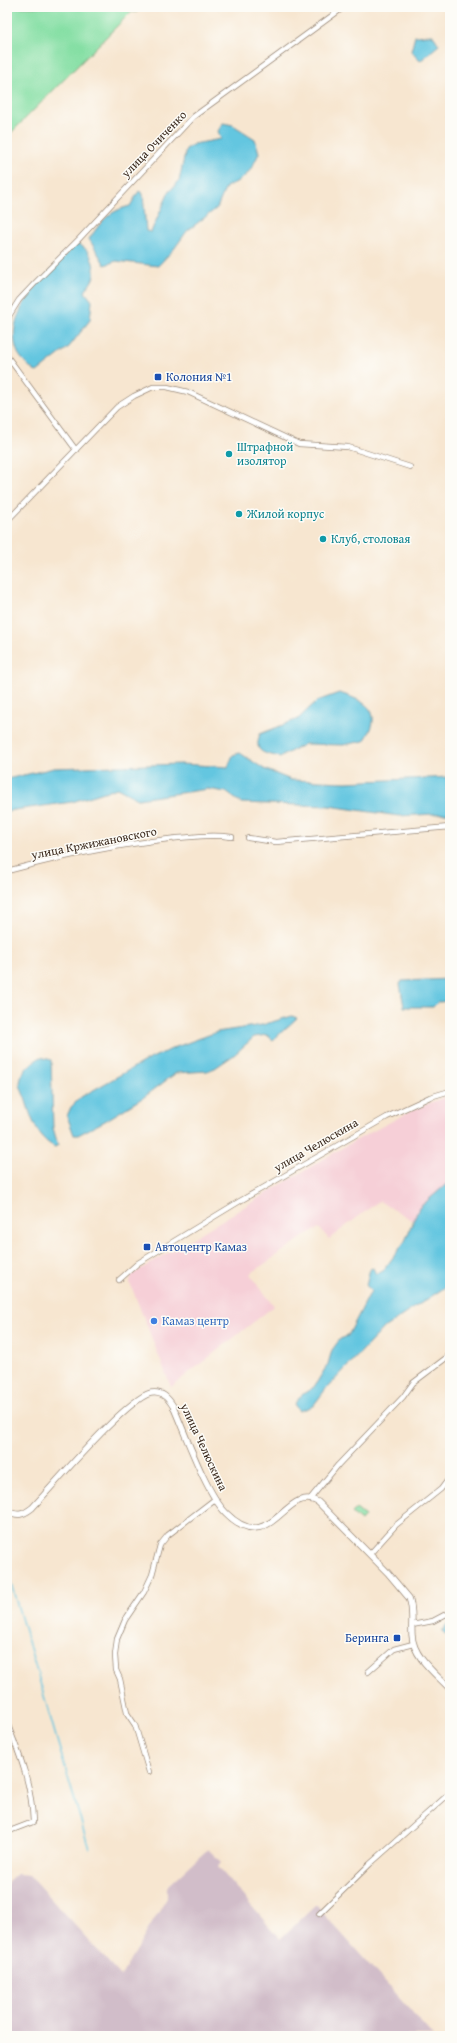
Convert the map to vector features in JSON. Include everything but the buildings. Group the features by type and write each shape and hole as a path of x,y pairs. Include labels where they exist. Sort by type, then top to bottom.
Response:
{"street":[{"name":"улица Очиченко","path":"7,324 9,316 19,300 79,239 193,117 344,7"},
{"path":"7,356 76,450"},
{"path":"7,521 117,407 134,396 153,387 167,387 188,392 299,444 348,447 410,467"},
{"path":"248,838 276,842 450,827"},
{"name":"улица Кржижановского","path":"7,871 58,858 134,843 215,835 232,837"},
{"name":"улица Челюскина","path":"119,1280 138,1263 247,1197 387,1117 450,1091"},
{"name":"улица Челюскина","path":"7,1510 13,1514 23,1514 32,1508 117,1417 145,1395 155,1392 164,1395 173,1406 215,1498 225,1513 248,1527 259,1528 270,1523 295,1503 310,1498 338,1465 404,1397 413,1383 450,1355"},
{"path":"370,1554 396,1525 441,1489 450,1478"},
{"path":"149,1772 135,1725 127,1713 120,1679 116,1670 115,1655 117,1639 125,1620 144,1592 152,1575 160,1545 168,1535 215,1498"},
{"path":"310,1498 321,1505 370,1554 409,1598 413,1607 413,1644 419,1655 450,1689"},
{"path":"412,1626 433,1621 450,1612"},
{"path":"368,1672 394,1649 413,1644"},
{"path":"7,1723 27,1777 32,1800 33,1822 7,1832"},
{"path":"319,1914 370,1864 450,1793"}],"shaded area":[{"path":"450,1095 450,1181 419,1208 414,1221 379,1201 329,1239 319,1228 306,1235 250,1274 274,1306 171,1387 130,1283 131,1275 347,1145 415,1109"},
{"path":"208,1849 221,1862 218,1867 280,1939 316,1905 433,2036 16,2036 7,2026 7,1883 17,1874 29,1875 121,1976 167,1898 167,1887"}],"green space":[{"path":"7,7 140,7 137,12 131,12 7,137"},
{"path":"356,1509 365,1516 361,1521 352,1513"}],"water":[{"path":"433,35 439,45 420,61 411,51 415,36"},
{"path":"223,123 233,125 255,139 259,153 247,174 243,178 226,187 217,208 187,231 174,249 158,266 116,261 105,265 89,239 102,222 110,214 130,206 139,191 143,194 146,231 151,232 169,192 179,181 186,149 194,144 221,139 218,131"},
{"path":"77,244 85,248 88,252 92,260 94,270 94,277 85,292 92,301 90,320 69,347 37,372 34,371 21,358 18,353 14,337 16,322 22,307 31,292"},
{"path":"339,693 358,700 370,709 373,715 373,722 364,741 343,745 305,744 280,757 265,753 259,749 258,740 260,734 298,719 317,701"},
{"path":"240,753 264,769 291,780 346,782 450,777 450,813 399,816 329,806 241,803 226,792 208,789 138,799 117,788 72,802 7,811 7,779 54,768 181,764 228,767 233,755"},
{"path":"450,979 450,1001 438,1002 433,1007 404,1007 400,984 402,981"},
{"path":"292,1016 297,1018 273,1040 267,1035 254,1037 234,1055 215,1068 207,1071 176,1073 144,1097 105,1121 78,1135 74,1135 67,1116 71,1107 81,1097 145,1061 176,1047 217,1032 262,1025"},
{"path":"41,1057 51,1060 53,1128 58,1145 55,1147 43,1138 35,1126 20,1085 22,1075 25,1071 34,1061"},
{"path":"450,1181 450,1284 385,1327 325,1390 313,1406 299,1411 294,1404 303,1394 314,1387 328,1364 332,1350 340,1339 348,1336 371,1291 366,1285 370,1269 373,1268 376,1274 383,1271 405,1241 419,1208"},
{"path":"450,1622 450,1639 442,1631"}],"waterway":[{"path":"7,1570 89,1849"}],"place":[{"name":"Колония №1","path":"158,377"},
{"name":"Штрафной изолятор","path":"229,454"},
{"name":"Жилой корпус","path":"239,514"},
{"name":"Клуб, столовая","path":"323,539"},
{"name":"Автоцентр Камаз","path":"147,1247"},
{"name":"Камаз центр","path":"154,1321"},
{"name":"Беринга","path":"397,1638"}]}
